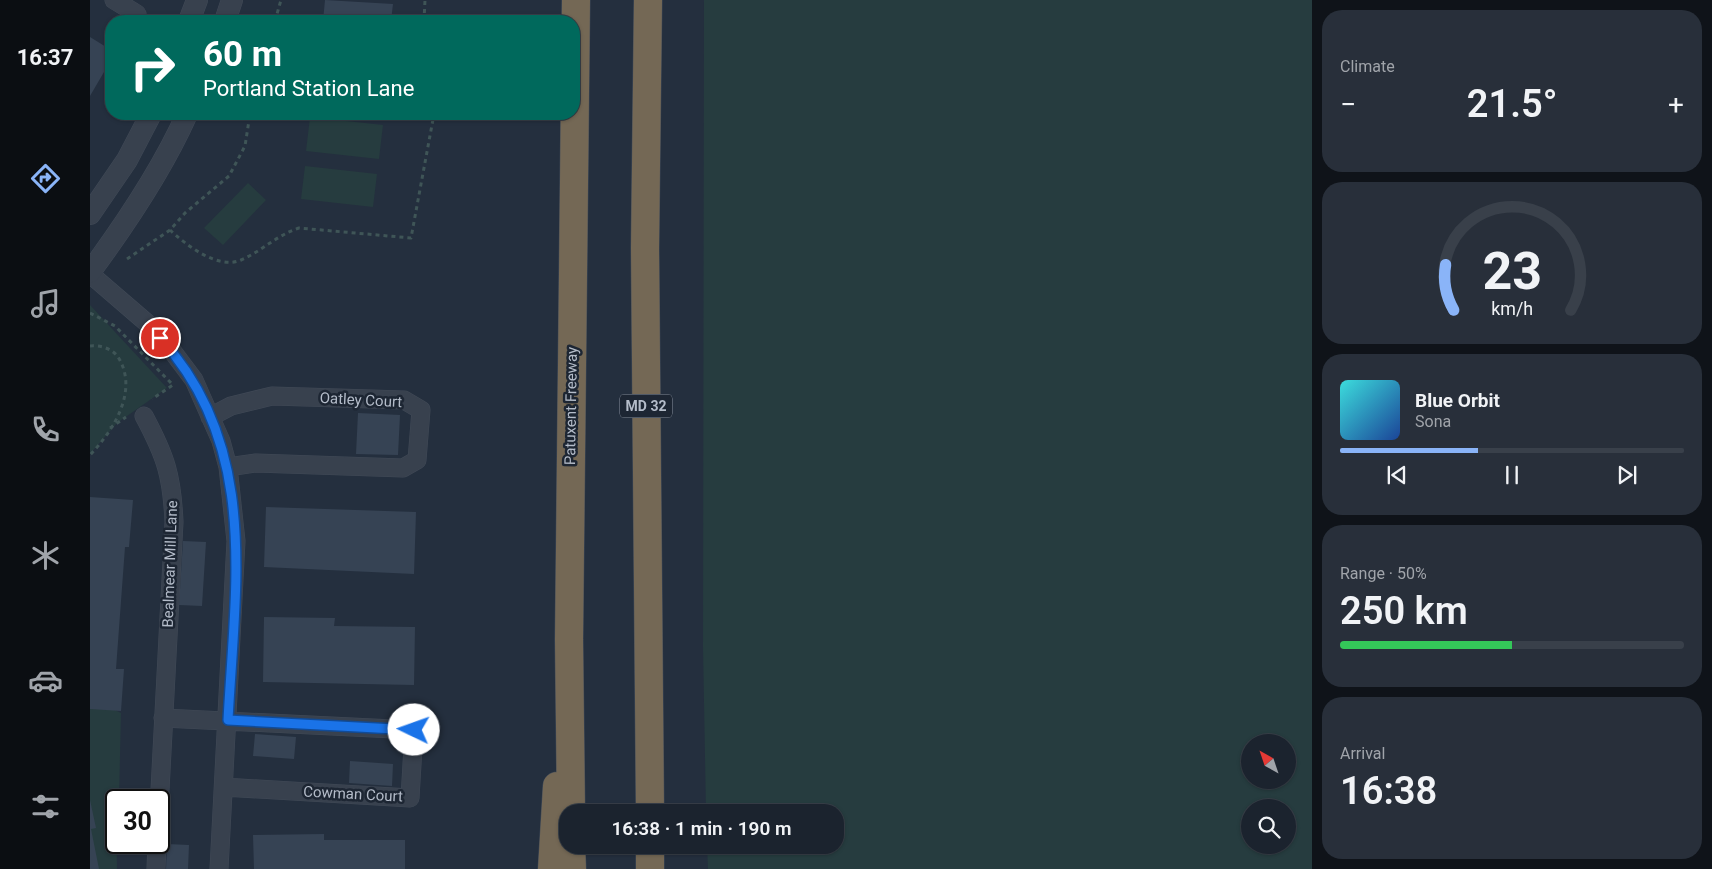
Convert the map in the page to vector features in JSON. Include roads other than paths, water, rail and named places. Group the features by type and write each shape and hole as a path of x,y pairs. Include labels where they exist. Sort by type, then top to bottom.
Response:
{"highway":[{"name":"Patuxent Freeway","path":"576,0 576,15"},
{"name":"MD 32","path":"648,0 645,248 650,804"},
{"name":"Patuxent Freeway","path":"571,804 569,640 575,120"},
{"path":"552,869 569,640"},
{"path":"571,854 572,869"},
{"path":"650,854 650,869"}],"street":[{"path":"114,0 137,14"},
{"path":"191,15 197,0"},
{"path":"227,15 232,0"},
{"path":"90,214 127,160 148,120"},
{"path":"184,120 154,178 125,224 90,273 147,323 173,352 194,380 210,416 228,467 236,541 220,869"},
{"name":"Oatley Court","path":"210,416 231,406 272,396 404,400 421,410 417,460 403,468 256,463 228,467"},
{"name":"Bealmear Mill Lane","path":"142,410 163,450 172,487 174,522 160,789"},
{"path":"163,718 228,720"},
{"name":"Cowman Court","path":"224,787 410,798 414,730 228,720"},
{"path":"156,869 157,854"}]}
